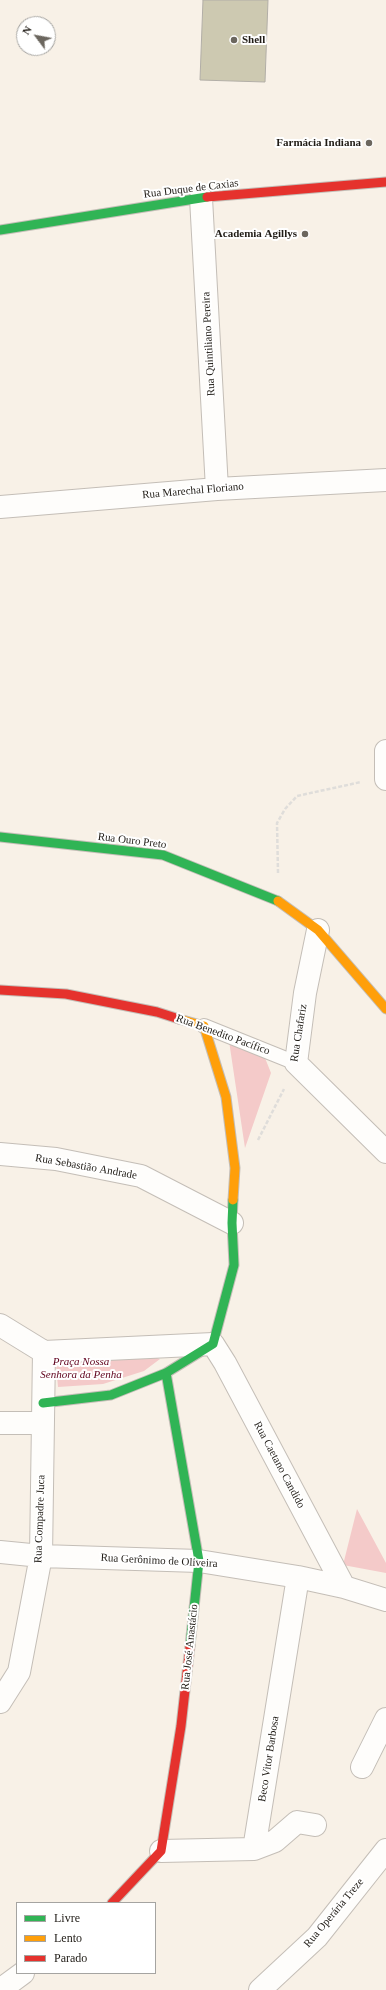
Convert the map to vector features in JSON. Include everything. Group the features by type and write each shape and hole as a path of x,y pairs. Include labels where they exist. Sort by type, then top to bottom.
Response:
{"street":[{"name":"Rua Duque de Caxias","path":"0,230 201,198 386,182"},
{"name":"Rua Quintiliano Pereira","path":"201,198 217,489"},
{"name":"Rua Marechal Floriano","path":"0,508 217,489 386,480"},
{"path":"385,778 386,751"},
{"name":"Rua Ouro Preto","path":"0,837 163,855 278,901 318,930 386,1009"},
{"name":"Rua Chafariz","path":"296,1063 305,993 318,930"},
{"name":"Rua Benedito Pacífico","path":"0,990 66,994 157,1012 204,1026"},
{"path":"0,1423 112,1395 166,1373 213,1344 234,1266 232,1223 235,1168 226,1097 204,1026"},
{"name":"Rua Benedito Pacífico","path":"296,1063 386,1152"},
{"name":"Rua Sebastião Andrade","path":"0,1154 56,1159 141,1176 232,1223"},
{"path":"0,1324 44,1352 213,1344"},
{"name":"Rua Caetano Candido","path":"213,1344 225,1363 344,1587"},
{"name":"Rua Compadre Juca","path":"0,1702 19,1672 40,1556 44,1352"},
{"name":"Rua José Anastácio","path":"161,1851 182,1726 199,1561 166,1373"},
{"name":"Rua Gerônimo de Oliveira","path":"0,1552 40,1556 199,1561 298,1577 344,1587 386,1600"},
{"name":"Beco Vitor Barbosa","path":"254,1849 298,1577"},
{"path":"362,1767 386,1719"},
{"path":"113,1902 161,1851 254,1849 275,1841 297,1822 315,1825"},
{"name":"Rua Operária Treze","path":"260,1990 317,1937 386,1850"},
{"path":"0,1990 22,1974"}],"lane":[{"name":"Rua Benedito Pacífico","path":"204,1026 296,1063"}],"path":[{"path":"278,901 277,823 285,809 297,796 385,778"},
{"name":"Rua Chafariz","path":"235,1168 262,1136 296,1063"}],"green space":[{"path":"229,1041 263,1053 271,1073 245,1148"},
{"name":"Praça Nossa Senhora da Penha","path":"133,1349 160,1359 144,1371 103,1384 58,1387 55,1354"},
{"path":"357,1509 386,1563 386,1573 343,1565"}],"building":[{"name":"Shell","path":"203,0 268,0 265,82 200,80"}],"traffic: fast":[{"path":"0,230 207,197"},
{"path":"0,837 163,855 278,901"},
{"path":"43,1403 111,1395 166,1373 213,1344 234,1265 232,1223 233,1200"},
{"path":"166,1373 199,1561 190,1646"}],"traffic: slow":[{"path":"278,901 318,930 386,1009"},
{"path":"179,1019 204,1026 226,1097 235,1168 233,1200"}],"traffic: jam":[{"path":"207,197 386,182"},
{"path":"0,990 66,994 157,1012 179,1019"},
{"path":"113,1902 161,1851 181,1726 190,1646"}],"place":[{"name":"Shell","path":"234,40"},
{"name":"Farmácia Indiana","path":"369,143"},
{"name":"Academia Agillys","path":"305,234"}]}
